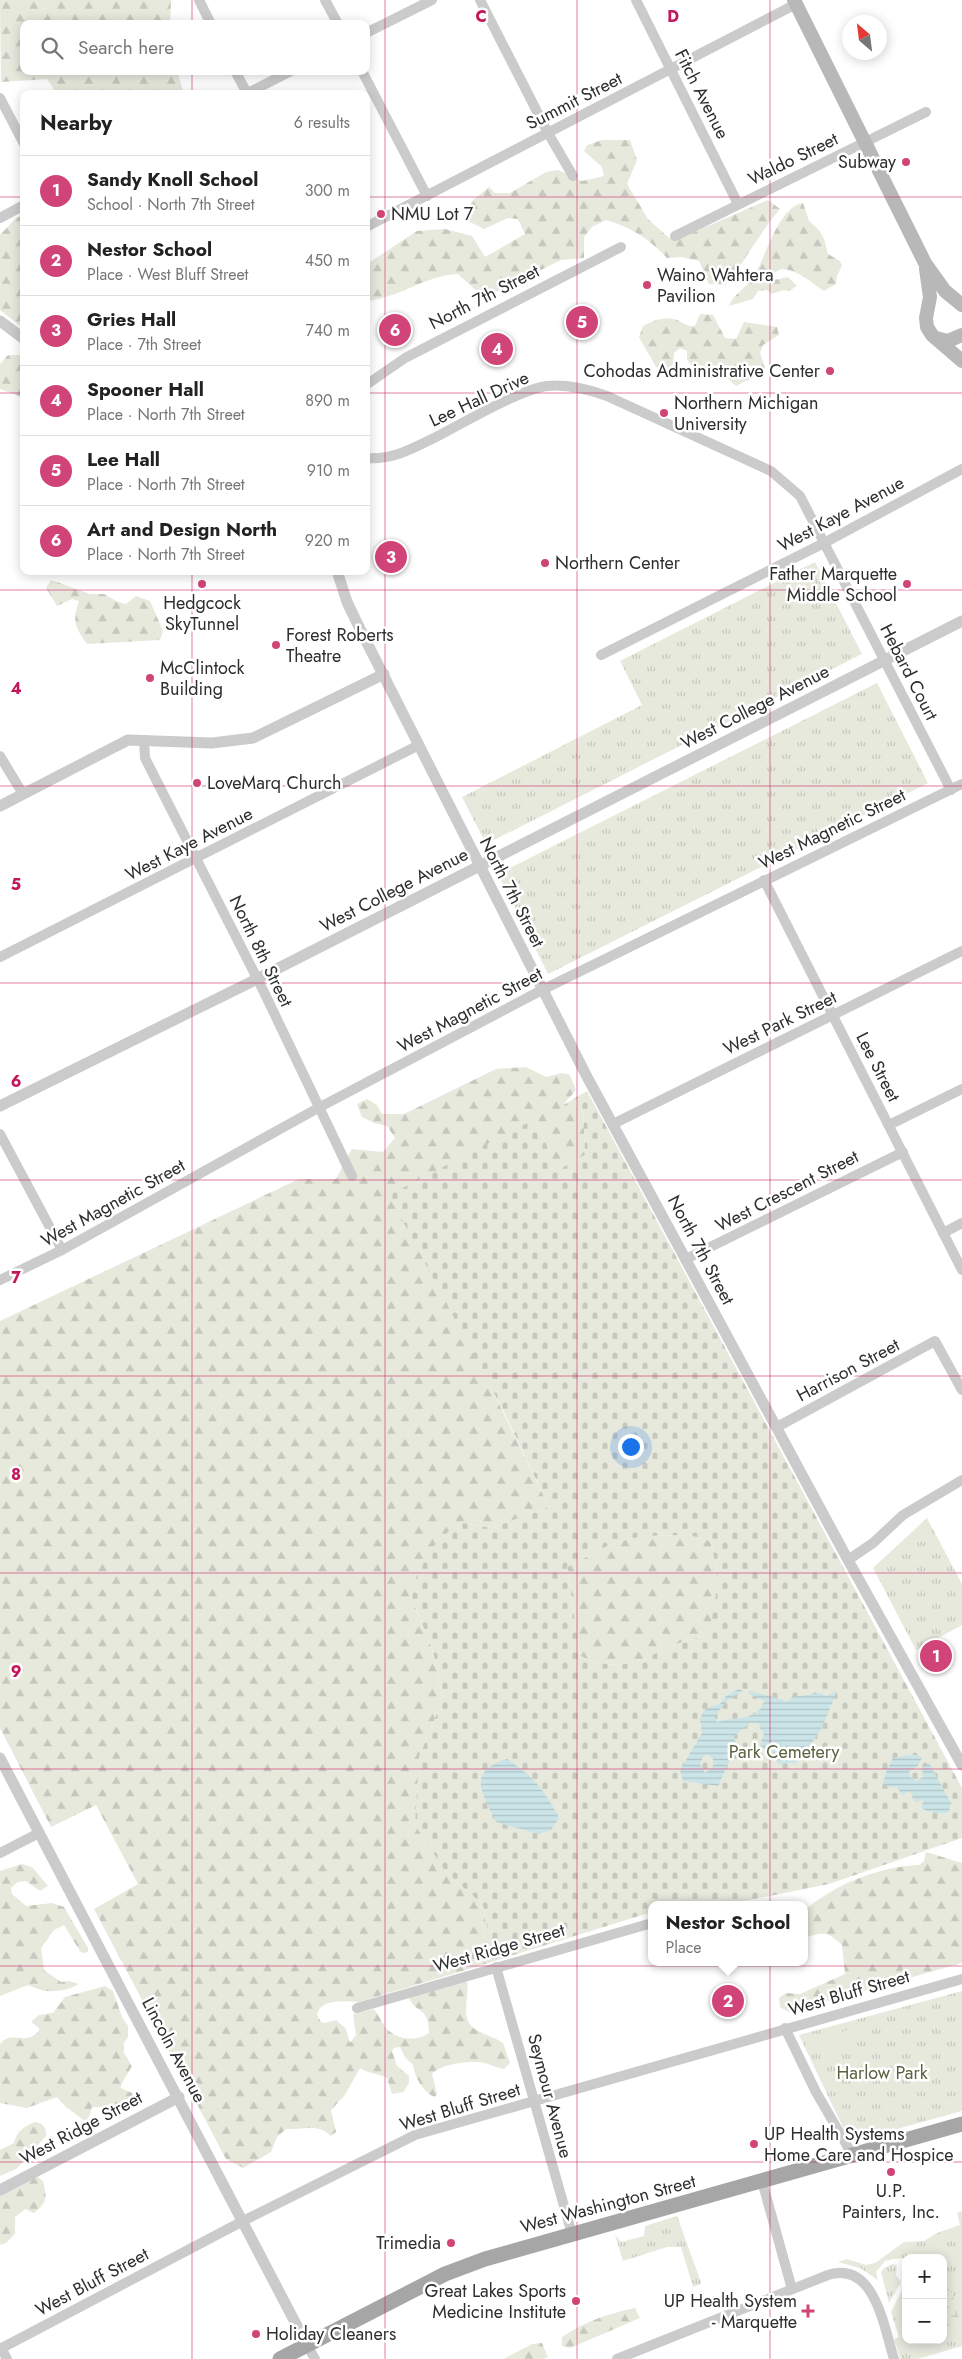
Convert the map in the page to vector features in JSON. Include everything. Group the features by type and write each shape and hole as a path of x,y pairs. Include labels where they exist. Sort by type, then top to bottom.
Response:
{"main road":[{"path":"795,2 925,263 959,302"},
{"path":"925,263 930,297 926,314 927,327 935,338 962,361"},
{"path":"926,314 931,306 939,300 959,302"},
{"path":"935,338 948,341 962,335"},
{"name":"West Washington Street","path":"280,2359 445,2274 485,2259 962,2124"}],"street":[{"path":"199,0 209,20"},
{"path":"326,0 336,20"},
{"path":"370,31 432,0"},
{"path":"480,0 548,133 573,176"},
{"name":"Fitch Avenue","path":"636,0 738,204"},
{"name":"Summit Street","path":"370,224 671,69 795,2"},
{"path":"237,75 244,90"},
{"path":"254,90 283,75"},
{"path":"364,75 427,196"},
{"path":"0,98 20,136"},
{"name":"Waldo Street","path":"675,236 926,112"},
{"path":"0,218 20,207"},
{"name":"North 7th Street","path":"370,382 405,358 621,247"},
{"path":"0,320 20,336"},
{"name":"Lee Hall Drive","path":"370,458 390,458 524,393 544,386 565,385 583,388 607,396 771,471 800,496 824,543"},
{"name":"West Kaye Avenue","path":"601,655 824,543 962,469"},
{"name":"Hebard Court","path":"824,543 951,790"},
{"name":"North 7th Street","path":"338,575 347,602 542,990 848,1560 962,1765"},
{"name":"West College Avenue","path":"0,1106 257,979 962,621"},
{"path":"0,806 128,740 212,743 253,738 384,674"},
{"name":"North 8th Street","path":"144,740 145,758 257,979 352,1176"},
{"name":"West Kaye Avenue","path":"0,958 419,745"},
{"path":"0,756 23,794"},
{"name":"West Magnetic Street","path":"0,1280 62,1250 320,1107 542,990 962,784"},
{"name":"Lee Street","path":"764,880 962,1270"},
{"name":"West Park Street","path":"613,1124 962,951"},
{"path":"889,1125 962,1089"},
{"path":"0,1134 62,1250"},
{"name":"West Crescent Street","path":"686,1259 903,1152"},
{"path":"943,1233 962,1223"},
{"name":"Harrison Street","path":"777,1427 936,1342 958,1374"},
{"path":"958,1374 962,1390"},
{"path":"848,1560 873,1542 902,1515 962,1480"},
{"name":"Lincoln Avenue","path":"0,1758 315,2359"},
{"path":"0,1853 39,1833"},
{"name":"West Ridge Street","path":"357,2008 648,1924"},
{"name":"Seymour Avenue","path":"496,1967 536,2100 572,2234"},
{"name":"West Bluff Street","path":"1,2348 243,2221 415,2135 962,1978"},
{"path":"785,2028 816,2092 852,2156"},
{"name":"West Ridge Street","path":"0,2190 179,2097"},
{"path":"762,2181 792,2289"},
{"path":"617,2359 834,2272 848,2273 860,2279 872,2293 894,2359"},
{"path":"1,2348 7,2359"}],"green space":[{"path":"0,0 171,0 170,20 20,20 20,75 178,75 183,90 54,90 47,79 1,82"},
{"path":"602,140 630,140 637,160 627,184 648,219 669,238 685,236 768,200 780,209 725,285 709,284 699,261 681,257 667,258 639,234 624,226 606,220 592,227 584,237 584,258 561,260 490,295 482,296 458,274 435,278 380,299 370,301 370,262 417,231 445,229 472,236 485,257 525,234 518,219 508,218 484,229 464,219 472,201 489,187 495,193 510,193 546,172 558,170 582,181 604,176 602,167 584,151 587,145"},
{"path":"803,203 809,221 819,230 824,239 828,254 840,261 842,266 837,276 836,284 824,291 797,273 782,269 776,272 772,278 774,280 788,277 797,286 789,291 783,290 772,294 767,290 758,291 753,299 729,306 759,268 774,234 786,213"},
{"path":"20,216 20,326 0,310 0,235"},
{"path":"700,314 713,315 725,338 736,339 744,322 777,327 779,335 763,345 760,353 765,367 763,372 736,386 723,374 718,366 713,366 708,371 697,372 687,360 687,351 680,348 674,353 673,363 669,372 656,367 639,337 643,326 656,320 670,318 688,326 695,326"},
{"path":"8,355 20,355 20,396 0,389 0,364"},
{"path":"815,562 862,654 486,844 462,797 642,705 620,661"},
{"path":"51,580 90,594 104,594 126,604 136,596 150,601 163,631 160,640 87,644 77,628 75,619 79,601 72,599 57,606 46,588"},
{"path":"877,683 928,783 548,974 498,874"},
{"path":"526,1067 546,1077 562,1073 570,1075 576,1090 563,1105 583,1109 585,1155 558,1170 535,1119 476,1356 549,1507 492,1528 458,1522 409,1591 433,1651 443,1699 419,1757 445,1871 483,1905 487,1928 472,1968 359,2002 341,2001 328,2003 319,2010 317,2015 321,2022 325,2023 336,2020 346,2029 350,2043 356,2035 353,2014 374,2009 391,2033 396,2036 418,2038 429,2033 428,2024 425,2014 409,1998 411,1995 467,1981 466,2013 470,2025 503,2043 510,2063 504,2069 485,2063 472,2062 449,2065 442,2068 432,2074 437,2094 435,2097 420,2084 413,2065 405,2057 400,2047 394,2048 392,2051 397,2066 409,2076 409,2083 403,2092 392,2094 387,2078 360,2068 345,2095 331,2110 336,2132 331,2136 316,2128 286,2129 277,2137 271,2152 243,2168 226,2159 94,1909 138,1884 96,1805 51,1827 0,1728 0,1321 299,1179 336,1179 352,1149 383,1152 395,1138 387,1126 374,1123 362,1117 357,1104 367,1099 377,1105 382,1114 404,1114 496,1069"},
{"name":"Park Cemetery","path":"587,1091 962,1788 962,1838 829,1884 744,1901 648,1901 648,1913 472,1968 487,1928 483,1905 445,1871 415,1825 419,1757 443,1699 433,1651 409,1591 431,1549 458,1522 492,1528 549,1507 503,1410 389,1195 535,1119 558,1170 585,1155 583,1109 563,1105","holes":["689,1535 711,1541 718,1581 709,1635 686,1641 633,1662 622,1664 596,1662 580,1656 567,1567 613,1543 643,1536"]},
{"path":"927,1518 962,1584 962,1625 916,1650 873,1568"},
{"path":"689,1535 711,1541 718,1581 710,1635 686,1641 645,1658 623,1664 596,1662 580,1656 567,1567 613,1543 643,1536"},
{"path":"926,1852 962,1863 962,1963 789,2012 780,2007 779,1998 786,1993 800,1994 845,1974 842,1945 837,1940 824,1934 808,1937 808,1908 843,1885 873,1873 904,1866 919,1865 924,1861"},
{"path":"22,1864 32,1867 48,1886 40,1891 26,1881 18,1882 11,1888 12,1894 26,1906 52,1903 64,1907 88,1948 88,1952 83,1953 80,1951 64,1925 54,1930 41,1948 44,1970 61,1982 69,1981 79,1984 60,1991 41,1990 28,1985 0,1996 0,1871"},
{"path":"105,1986 113,1991 122,2017 128,2026 128,2037 124,2043 124,2053 132,2066 121,2088 132,2093 135,2099 128,2108 92,2107 89,2117 85,2121 66,2107 57,2097 27,2108 0,2103 0,2044 9,2038 28,2038 34,2036 39,2031 39,2028 31,2022 39,2015 53,2013 65,1997"},
{"name":"Harlow Park","path":"962,1991 962,2111 850,2142 799,2035"},
{"path":"852,2029 859,2050 823,2060 817,2039"},
{"path":"35,2122 42,2124 46,2130 46,2136 16,2169 0,2176 0,2150 14,2143 21,2130"},
{"path":"36,2176 43,2181 46,2196 44,2202 34,2213 25,2209 15,2217 15,2234 6,2243 0,2245 0,2193"},
{"path":"962,2211 962,2346 918,2359 900,2359 894,2339 899,2337 891,2312 902,2290 902,2344 947,2344 947,2254 902,2254 902,2258 885,2261 876,2272 878,2280 860,2268 838,2262 847,2259 866,2265 875,2263 904,2242 924,2241 937,2233 960,2225 957,2213"},
{"path":"677,2216 701,2282 701,2284 693,2287 681,2247 667,2247 623,2261 615,2235 621,2242 644,2236 645,2226"},
{"path":"892,2264 897,2265 896,2275 901,2282 889,2303 881,2272"},
{"path":"947,2281 961,2325 947,2335 947,2299"},
{"path":"635,2308 640,2318 570,2348 562,2346 562,2337 588,2322"},
{"path":"542,2343 548,2357 543,2359 504,2359 532,2344"},
{"path":"910,2344 934,2344 933,2345 914,2351"}],"water":[{"path":"739,1689 743,1691 724,1705 715,1717 717,1722 751,1715 761,1708 765,1701 749,1694 749,1691 786,1702 792,1697 821,1693 826,1696 837,1691 821,1730 796,1763 778,1764 771,1749 759,1749 764,1733 760,1729 759,1723 750,1723 734,1736 738,1753 729,1762 718,1786 683,1781 680,1770 702,1733 700,1720 703,1712 707,1708 720,1704 726,1696","holes":["708,1755 713,1759 713,1766 705,1773 700,1764 703,1757"]},
{"path":"917,1755 922,1758 917,1767 909,1771 910,1777 916,1781 923,1777 922,1768 929,1763 951,1803 949,1812 927,1811 922,1808 923,1800 915,1802 910,1791 902,1795 897,1787 883,1784 886,1772 893,1758"},
{"path":"507,1759 531,1778 548,1799 559,1818 551,1830 538,1834 496,1822 486,1802 481,1784 482,1777 486,1770 494,1764"}],"place":[{"name":"Subway","path":"906,162"},
{"name":"NMU Lot 7","path":"381,214"},
{"name":"Waino Wahtera Pavilion","path":"647,285"},
{"name":"Lee Hall","path":"582,322"},
{"name":"Art and Design North","path":"395,330"},
{"name":"Spooner Hall","path":"497,349"},
{"name":"Cohodas Administrative Center","path":"830,371"},
{"name":"Northern Michigan University","path":"664,413"},
{"name":"Gries Hall","path":"391,557"},
{"name":"Northern Center","path":"545,563"},
{"name":"Hedgcock SkyTunnel","path":"202,584"},
{"name":"Father Marquette Middle School","path":"907,584"},
{"name":"Forest Roberts Theatre","path":"276,645"},
{"name":"McClintock Building","path":"150,678"},
{"name":"LoveMarq Church","path":"197,783"},
{"name":"Sandy Knoll School","path":"936,1656"},
{"name":"Nestor School","path":"728,2001"},
{"name":"UP Health Systems Home Care and Hospice","path":"754,2144"},
{"name":"U.P. Painters, Inc.","path":"891,2172"},
{"name":"Trimedia","path":"451,2243"},
{"name":"Great Lakes Sports Medicine Institute","path":"576,2301"},
{"name":"UP Health System - Marquette","path":"808,2311"},
{"name":"Holiday Cleaners","path":"256,2334"}]}
